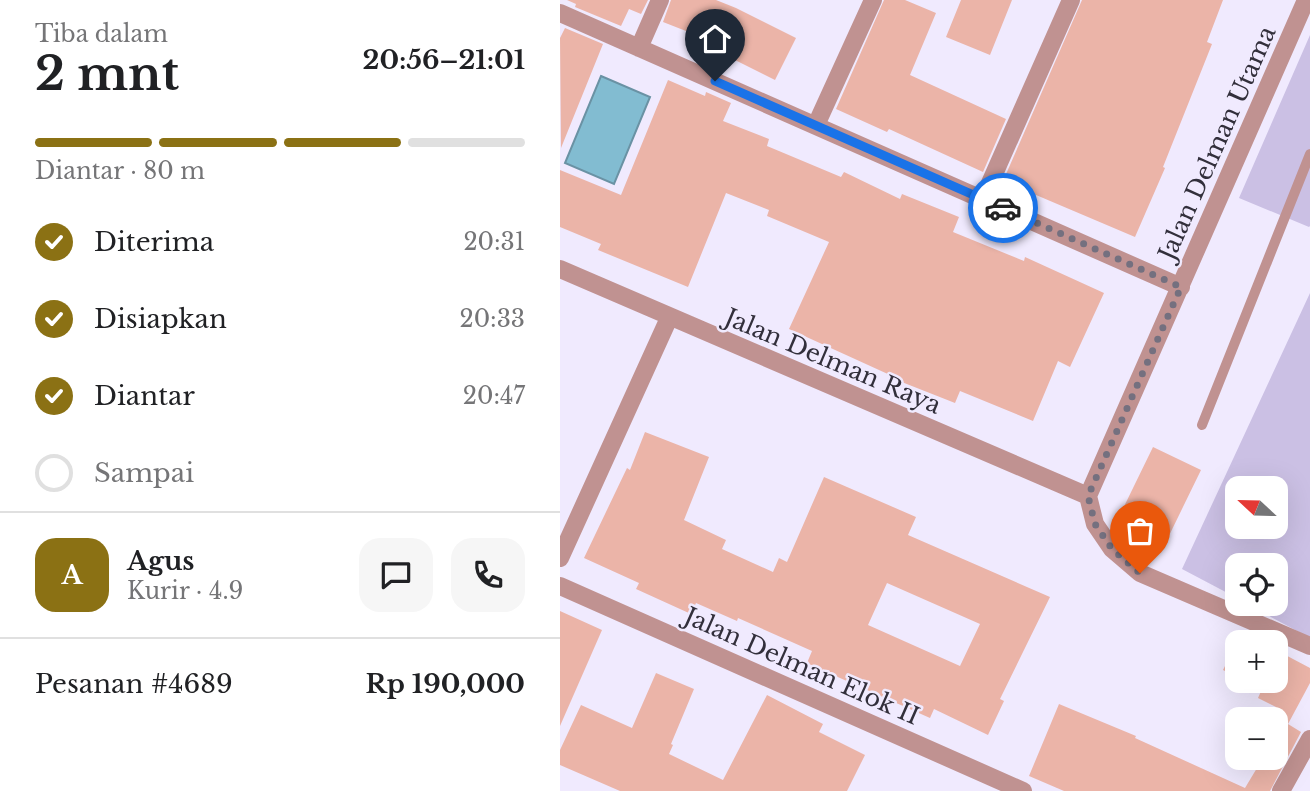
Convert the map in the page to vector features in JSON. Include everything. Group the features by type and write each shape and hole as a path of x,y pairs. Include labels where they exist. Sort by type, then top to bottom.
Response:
{"street":[{"path":"639,48 660,0"},
{"path":"817,125 873,0"},
{"path":"983,199 1071,0"},
{"name":"Jalan Delman Utama","path":"1088,496 1306,0"},
{"path":"560,13 1181,287"},
{"name":"Jalan Delman Raya","path":"560,269 1088,496"},
{"path":"560,558 669,318"},
{"path":"1088,496 1095,524 1112,549 1140,573 1310,646"},
{"name":"Jalan Delman Elok II","path":"560,586 1023,791"},
{"path":"1282,791 1310,739"}],"lane":[{"path":"1202,425 1310,155"}],"shaded area":[{"path":"1310,35 1310,226 1309,227 1239,198"},
{"path":"1310,293 1310,638 1269,616 1288,616 1288,553 1225,553 1225,592 1182,569 1225,476 1225,539 1288,539 1288,476 1225,476"}],"water":[{"path":"601,76 650,97 614,184 565,163"}],"building":[{"path":"567,0 648,0 641,14 629,9 621,26 575,7 576,4"},
{"path":"671,0 716,0 796,38 775,80 733,59 737,51 663,22"},
{"path":"884,0 905,0 936,13 910,75 1006,119 983,172 889,129 887,132 836,109"},
{"path":"961,0 1012,0 990,55 946,37"},
{"path":"1082,0 1223,0 1207,42 1212,44 1163,167 1165,168 1135,237 1003,181"},
{"path":"565,28 603,44 561,148 560,38"},
{"path":"668,80 705,96 706,92 731,103 723,121 769,139 767,146 841,177 844,172 900,199 902,194 959,217 953,232 1024,261 1025,257 1104,293 1070,367 1058,361 1033,421 960,391 955,403 889,377 890,375 789,329 829,242 767,216 769,210 726,193 688,287 598,250 601,244 560,227 560,170 621,195"},
{"path":"645,432 709,457 684,520 726,540 722,549 773,572 779,558 787,562 824,477 916,517 908,535 1050,597 1000,699 1004,701 988,735 934,709 930,718 807,663 812,651 738,618 737,621 696,603 691,614 636,589 639,583 584,558 627,468 630,470","holes":["887,583 980,624 960,666 868,625"]},
{"path":"1153,447 1201,470 1163,548 1115,525"},
{"path":"560,611 602,630 560,726"},
{"path":"1288,656 1310,668 1310,683 1288,724 1288,707 1276,707 1258,698 1260,693 1288,693"},
{"path":"656,673 694,689 669,754 723,780 767,695 823,724 819,732 865,755 847,791 620,791 560,765 560,750 581,705 632,728"},
{"path":"1059,704 1136,736 1135,738 1245,788 1256,770 1281,770 1270,791 1064,791 1029,776"},
{"path":"1288,724 1301,732 1288,757"}],"way so far":[{"path":"1003,208 1181,287 1088,496 1095,524 1112,549 1140,573"}],"route":[{"path":"715,81 1003,208"}]}
